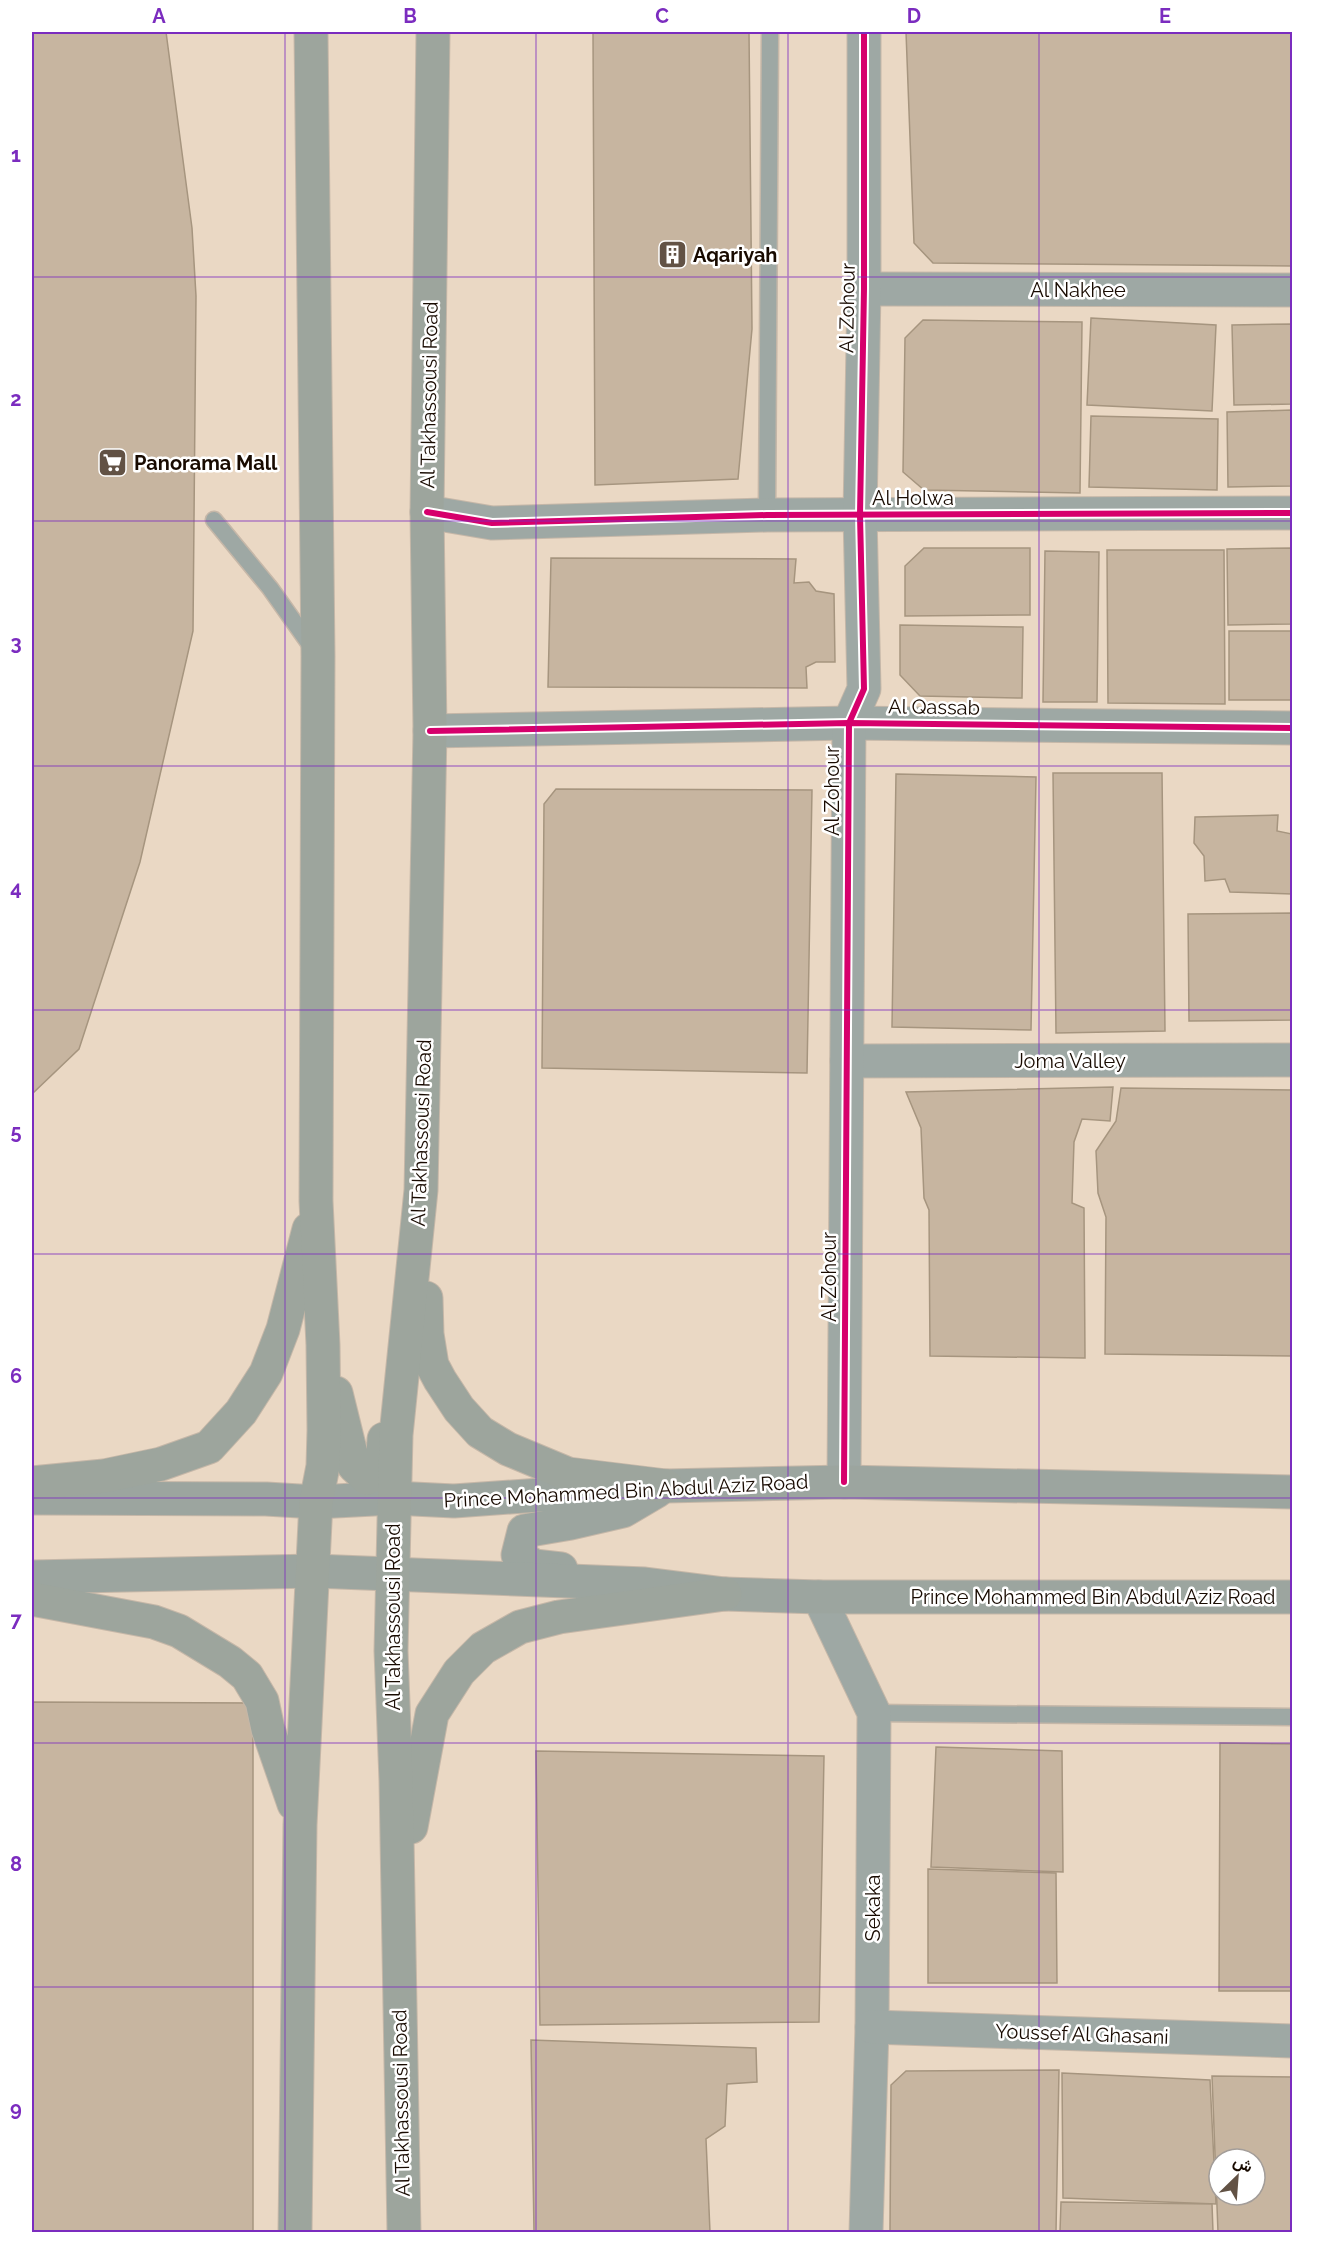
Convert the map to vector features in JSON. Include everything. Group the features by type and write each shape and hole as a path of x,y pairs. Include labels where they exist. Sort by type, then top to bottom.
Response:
{"main road":[{"path":"295,2232 300,1825 316,1502 323,1466 323,1345 316,1201 318,656 311,32"},
{"name":"Al Takhassousi Road","path":"404,2232 396,1781 391,1652 394,1574 393,1498 396,1435 421,1190 430,731 427,512 433,32"},
{"path":"421,1190 427,1334 432,1365 459,1408 480,1432 536,1462 568,1473 666,1486"},
{"path":"32,1483 104,1476 161,1464 209,1446 226,1430 255,1393 276,1351 316,1201"},
{"path":"323,1345 354,1466 367,1478 382,1469 383,1441 403,1368"},
{"name":"Prince Mohammed Bin Abdul Aziz Road","path":"32,1498 266,1499 316,1502 393,1498 454,1501 666,1486 844,1482 1293,1492"},
{"path":"645,1584 588,1571 534,1566 518,1555 524,1531 623,1511 666,1486"},
{"name":"Prince Mohammed Bin Abdul Aziz Road","path":"32,1577 314,1571 645,1584 725,1594 819,1597 1293,1597"},
{"path":"397,1903 432,1714 459,1672 483,1648 520,1627 559,1617 725,1594"},
{"path":"32,1599 153,1622 179,1631 230,1662 247,1676 262,1701 300,1825"}],"street":[{"name":"Al Zohour","path":"844,1482 849,723 864,689 860,514 864,289 864,32"},
{"name":"Al Nakhee","path":"864,289 1293,290"},
{"name":"Al Holwa","path":"427,512 492,523 766,515 1293,513"},
{"name":"Al Qassab","path":"430,731 849,723 1293,728"},
{"name":"Joma Valley","path":"847,1061 1293,1060"},
{"name":"Sekaka","path":"819,1597 874,1713 872,2027 866,2232"},
{"name":"Youssef Al Ghasani","path":"872,2027 1293,2041"}],"lane":[{"path":"766,515 770,32"},
{"path":"214,520 270,588 318,656"},
{"path":"874,1713 1293,1717"}],"building":[{"name":"Panorama Mall","path":"32,32 166,32 192,228 196,296 193,631 140,862 79,1049 32,1094"},
{"name":"Aqariyah","path":"593,32 749,32 752,329 738,479 595,485"},
{"path":"906,32 1292,32 1292,266 933,263 914,243"},
{"path":"1091,318 1216,325 1212,411 1087,405"},
{"path":"923,320 1082,322 1080,493 924,490 903,472 905,338"},
{"path":"1292,324 1292,404 1234,405 1232,325"},
{"path":"1292,410 1292,486 1228,487 1227,412"},
{"path":"1091,416 1218,419 1217,490 1089,487"},
{"path":"924,548 1030,548 1030,615 905,616 905,566"},
{"path":"1292,548 1292,624 1228,625 1227,549"},
{"path":"1107,550 1224,550 1225,704 1108,703"},
{"path":"1045,551 1099,552 1097,702 1043,702"},
{"path":"551,558 796,559 794,583 809,582 816,591 834,594 835,662 816,662 806,667 807,688 548,687"},
{"path":"900,625 1023,627 1022,698 920,696 900,675"},
{"path":"1229,631 1292,631 1292,700 1229,700"},
{"path":"1053,773 1162,773 1165,1031 1056,1033"},
{"path":"896,774 1036,777 1031,1030 892,1027"},
{"path":"556,789 812,790 807,1073 542,1068 544,804"},
{"path":"1278,815 1277,831 1292,834 1292,894 1230,892 1225,879 1205,881 1204,856 1194,843 1195,817"},
{"path":"1292,913 1292,1020 1189,1021 1188,914"},
{"path":"1113,1087 1110,1121 1082,1119 1074,1142 1072,1203 1084,1208 1085,1358 930,1356 929,1210 924,1198 921,1128 906,1092"},
{"path":"1121,1088 1292,1090 1292,1356 1105,1354 1106,1217 1098,1193 1096,1151 1116,1121"},
{"path":"32,1702 253,1703 253,2232 32,2232"},
{"path":"1220,1743 1292,1744 1292,1991 1219,1991"},
{"path":"936,1747 1062,1751 1063,1872 931,1867"},
{"path":"536,1751 824,1756 819,2022 540,2025"},
{"path":"928,1869 1056,1873 1057,1983 928,1983"},
{"path":"531,2040 756,2048 757,2082 727,2084 725,2126 706,2139 710,2232 534,2232"},
{"path":"1059,2070 1056,2232 890,2232 891,2085 906,2071"},
{"path":"1062,2073 1210,2080 1213,2147 1207,2147 1207,2204 1063,2198"},
{"path":"1212,2076 1292,2077 1292,2232 1218,2232 1217,2207 1267,2207 1267,2147 1215,2147"},
{"path":"1061,2202 1207,2204 1207,2207 1212,2207 1213,2232 1060,2232"}],"cycle path":[{"path":"844,1482 849,723 864,689 860,515 864,289 864,32"},
{"path":"427,512 492,523 767,515 1292,513"},
{"path":"430,731 849,723 1292,728"}],"place":[{"name":"Aqariyah","path":"672,255"},
{"name":"Panorama Mall","path":"113,463"}]}
